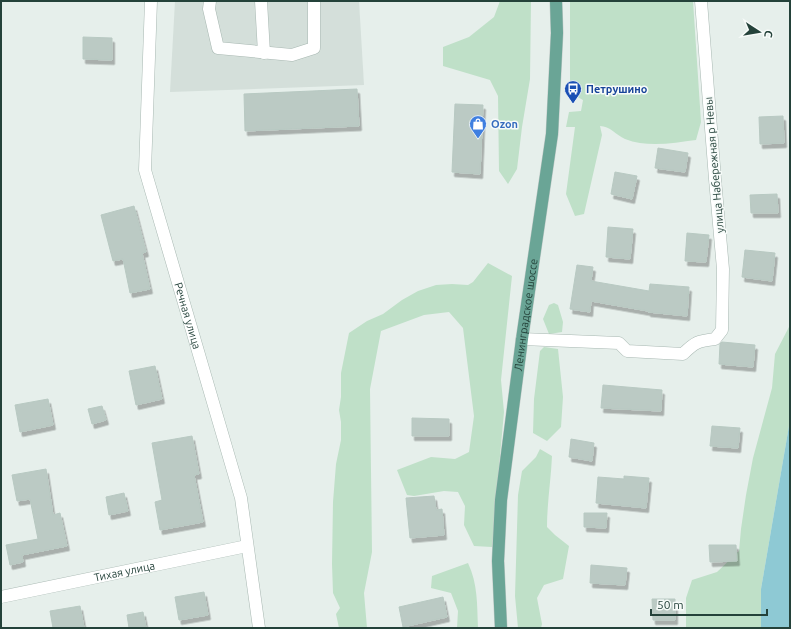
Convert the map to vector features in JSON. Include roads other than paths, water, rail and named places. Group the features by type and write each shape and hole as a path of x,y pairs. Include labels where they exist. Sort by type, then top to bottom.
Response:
{"main road":[{"name":"Ленинградское шоссе","path":"501,628 498,561 502,500 522,338 552,134 557,33 556,1"}],"street":[{"name":"Речная улица","path":"151,1 145,170 241,498 259,628"},
{"path":"210,1 209,9 218,48 292,55 314,48 314,1"},
{"path":"261,1 264,53"},
{"name":"улица Набережная р Невы","path":"522,338 619,343 627,350 683,354 699,341 715,339 722,330 723,269 701,1"},
{"name":"Тихая улица","path":"1,597 247,546"}],"water":[{"path":"790,420 790,628 761,628 761,589"}],"place":[{"name":"Петрушино","path":"573,104"},
{"name":"Ozon","path":"478,139"}]}
